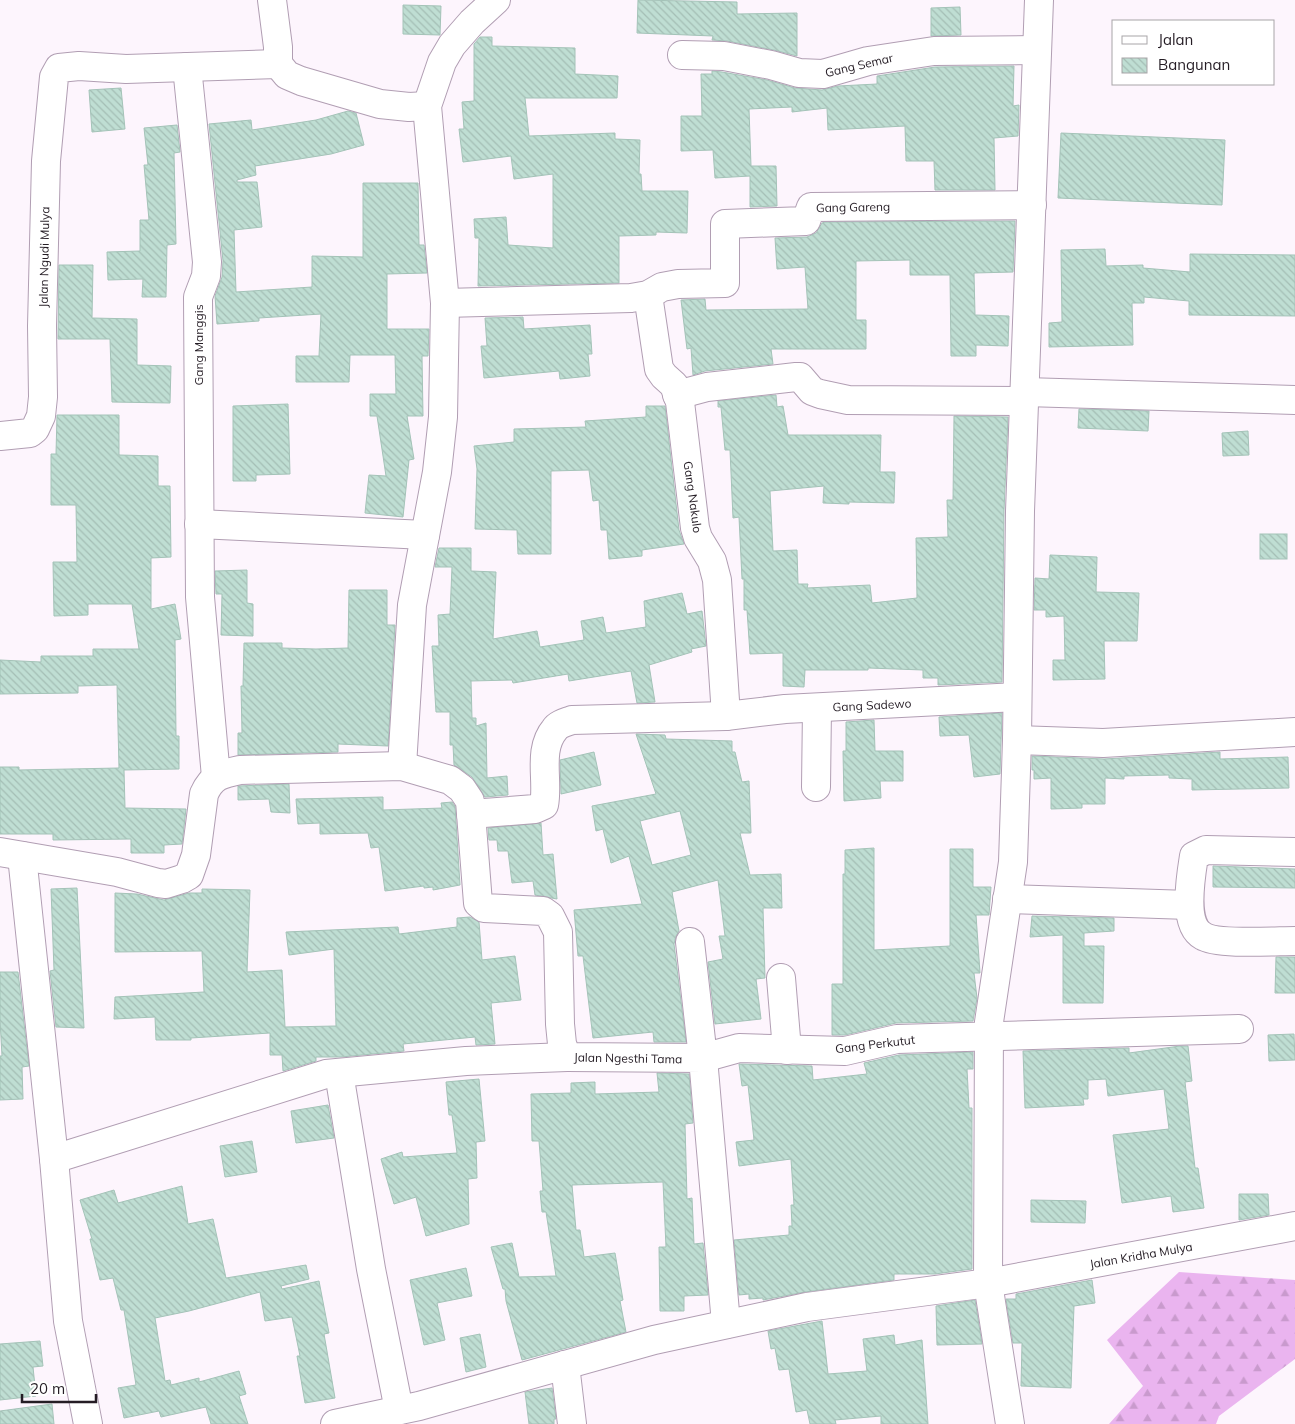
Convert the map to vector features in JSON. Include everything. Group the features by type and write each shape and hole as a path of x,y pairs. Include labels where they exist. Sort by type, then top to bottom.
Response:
{"street":[{"path":"272,0 278,47 278,64 287,75 300,81 380,104 409,107 427,106"},
{"path":"402,766 412,605 437,472 443,417 446,303 427,106 442,62 452,45 472,22 496,0"},
{"path":"1010,1424 988,1283 988,1036 1013,862 1018,697 1020,511 1039,0"},
{"name":"Gang Semar","path":"682,55 724,56 771,65 799,73 823,74 868,61 934,51 1037,50"},
{"path":"187,67 278,64"},
{"name":"Jalan Ngudi Mulya","path":"0,436 30,433 35,429 41,416 46,161 54,76 60,68 79,66 126,69 187,67"},
{"name":"Gang Manggis","path":"187,67 207,262 206,276 198,297 200,597 216,777"},
{"name":"Gang Gareng","path":"446,303 632,298 648,296 662,287 678,284 725,283 725,224 806,221 812,207 1032,205"},
{"path":"648,296 660,369 664,376 674,385 677,395 707,388 800,377 812,391 848,400 1025,396 1295,400"},
{"name":"Gang Nakulo","path":"677,395 683,419 698,538 712,561 717,580 726,716"},
{"path":"199,524 425,535"},
{"name":"Gang Sadewo","path":"471,814 535,809 544,805 546,796 545,757 549,739 556,728 572,720 726,716 785,709 1018,697"},
{"path":"816,787 817,708"},
{"path":"1017,740 1103,743 1295,732"},
{"name":"Jalan Ngesthi Tama","path":"216,777 240,770 402,766 450,780 462,789 470,801 478,903 484,908 543,912 550,916 558,932 561,1031 562,1044 567,1057 703,1058"},
{"path":"88,1424 68,1321 54,1159 11,854 117,872 158,883 166,884 182,879 189,875 196,855 204,794 208,785 216,777"},
{"path":"1295,852 1206,850 1194,856 1189,905 1194,926 1202,936 1218,941 1295,942"},
{"path":"1007,899 1189,905"},
{"path":"690,942 703,1058 726,1324"},
{"path":"781,978 787,1050"},
{"name":"Gang Perkutut","path":"703,1058 739,1048 845,1050 897,1040 1239,1029"},
{"path":"54,1159 326,1074 466,1061 567,1057"},
{"path":"339,1073 371,1269 399,1410"},
{"name":"Jalan Kridha Mulya","path":"335,1424 418,1406 654,1340 807,1307 988,1283 1295,1226"},
{"path":"565,1365 572,1424"}],"green space":[{"path":"1179,1272 1295,1280 1295,1359 1219,1416 1216,1424 1109,1424 1143,1386 1107,1340"}],"building":[{"path":"638,0 737,2 737,14 797,13 797,56 727,41 712,40 713,36 637,33"},
{"path":"403,5 441,6 440,35 403,34"},
{"path":"960,7 961,35 931,36 931,8"},
{"path":"480,37 492,37 492,46 575,48 575,74 618,76 617,98 525,98 529,136 615,133 615,139 640,140 639,174 641,174 642,191 688,191 687,233 656,232 656,235 619,236 619,283 478,286 479,238 475,238 474,219 506,217 508,245 553,248 553,174 514,179 511,156 463,162 459,129 464,129 462,102 474,101 474,44"},
{"path":"1014,66 1013,106 1019,105 1018,136 994,138 995,190 935,190 934,161 906,161 905,126 828,130 827,108 792,112 792,107 749,109 751,166 776,166 777,206 750,207 750,176 715,178 713,150 681,151 681,116 702,116 701,74 712,74 712,71 767,80 795,88 822,90 838,86 877,84 877,76 935,67"},
{"path":"121,88 125,129 92,132 89,90"},
{"path":"348,111 356,113 364,145 331,154 255,166 256,175 237,180 237,182 257,182 262,227 234,230 236,292 312,287 312,256 363,257 363,183 418,183 419,245 424,245 427,273 387,274 387,329 429,329 428,356 422,356 423,416 407,416 414,459 409,460 403,517 365,513 369,475 386,476 377,416 370,416 370,394 396,394 395,355 350,355 349,382 296,382 296,356 319,356 321,314 259,318 259,321 217,324 215,296 222,277 223,261 209,124 251,120 252,130 316,120"},
{"path":"177,125 180,152 174,153 176,244 167,245 166,297 142,297 143,279 108,280 107,252 140,251 140,220 149,220 144,165 148,165 144,128"},
{"path":"1061,133 1225,140 1222,205 1058,198"},
{"path":"1015,221 1013,272 974,273 975,315 1009,316 1008,346 976,345 976,356 951,356 950,275 910,275 910,260 856,261 856,320 866,320 866,349 771,349 773,364 705,371 693,375 691,348 687,349 681,300 705,299 706,310 808,309 805,267 777,269 775,238 807,237 816,233 822,223 825,222"},
{"path":"1105,249 1106,266 1143,265 1143,268 1190,272 1190,254 1295,255 1295,316 1189,315 1189,301 1144,297 1144,303 1132,303 1133,345 1049,347 1049,323 1062,322 1061,250"},
{"path":"59,265 93,265 92,318 137,319 137,365 171,366 170,403 112,402 110,339 58,339"},
{"path":"523,317 524,329 590,325 592,354 588,354 590,376 560,379 559,371 484,378 481,346 487,346 485,318"},
{"path":"776,395 777,407 783,406 788,435 881,435 880,472 895,472 894,503 823,503 824,486 770,491 773,551 797,550 798,584 808,584 807,588 870,585 872,603 917,598 916,538 948,537 947,500 953,500 954,416 1008,417 1004,511 1002,682 938,685 938,678 923,678 923,670 868,668 868,670 805,670 804,687 783,686 783,653 750,654 747,610 744,610 744,579 742,579 739,517 733,518 730,450 725,450 721,407 718,407 718,401"},
{"path":"288,404 290,474 256,475 256,481 233,481 233,406"},
{"path":"646,406 665,406 679,530 684,544 642,550 642,556 609,559 607,530 601,530 599,500 593,501 589,470 551,471 551,554 518,554 517,530 475,529 477,469 474,446 514,442 514,429 586,427 585,421 646,417"},
{"path":"1079,409 1149,411 1148,431 1078,428"},
{"path":"57,415 119,415 119,455 158,456 158,486 170,486 171,557 151,558 151,609 175,604 181,639 175,640 176,736 179,736 179,769 124,770 125,808 186,809 182,844 164,845 164,853 131,853 131,839 53,840 53,834 0,834 0,767 19,767 19,770 119,768 117,685 78,686 78,693 0,694 0,660 41,662 41,656 93,656 93,649 139,649 132,604 88,604 88,615 54,616 53,562 77,562 76,505 51,505 51,454 56,454"},
{"path":"1248,431 1249,455 1223,456 1222,433"},
{"path":"1260,534 1287,534 1287,559 1260,559"},
{"path":"439,548 471,548 471,571 496,572 493,639 537,631 540,647 584,640 581,621 603,617 606,633 646,627 644,601 682,593 687,614 702,611 706,646 691,649 692,652 649,665 655,702 637,703 631,671 569,681 568,674 513,683 512,680 471,681 472,718 476,718 476,726 486,723 487,778 507,776 508,795 485,797 472,777 454,765 453,745 450,745 450,712 436,712 432,646 439,646 438,615 450,614 452,567 435,567"},
{"path":"1050,555 1097,557 1096,592 1139,593 1137,641 1104,641 1105,679 1053,680 1053,660 1065,660 1064,616 1046,617 1046,610 1034,610 1035,578 1049,579"},
{"path":"247,570 247,603 253,604 253,636 221,635 222,594 216,594 215,571"},
{"path":"349,590 387,590 387,625 395,625 388,746 338,744 338,752 238,755 238,733 242,733 241,686 243,686 244,643 282,643 282,648 348,648"},
{"path":"1002,713 1000,774 974,777 969,735 940,736 939,717"},
{"path":"874,720 875,751 903,751 903,781 880,781 881,798 844,801 843,751 846,751 846,722"},
{"path":"636,734 665,735 666,739 732,741 732,752 735,752 742,782 749,781 751,833 740,833 750,875 781,874 782,908 763,908 765,978 756,979 761,1019 715,1024 708,962 723,959 719,936 725,936 718,880 672,892 679,931 674,944 686,1042 654,1042 653,1032 593,1038 583,956 578,956 574,910 642,904 629,856 611,863 603,829 596,831 592,806 656,794","holes":["680,811 691,855 652,865 640,821"]},
{"path":"594,752 601,785 561,794 560,760"},
{"path":"1220,752 1220,759 1288,757 1289,788 1192,790 1192,779 1169,778 1169,775 1124,776 1124,779 1105,778 1105,804 1082,804 1082,808 1051,809 1051,778 1034,779 1034,770 1032,770 1032,756 1104,759"},
{"path":"289,784 290,813 271,812 269,799 238,800 238,786"},
{"path":"383,797 383,810 442,808 441,803 452,802 455,806 460,885 433,890 433,887 424,888 424,886 385,891 379,847 371,848 368,833 320,834 320,823 298,824 296,799"},
{"path":"541,823 543,855 553,854 557,899 535,895 533,881 512,883 508,851 498,851 497,840 489,840 488,828"},
{"path":"874,848 874,950 950,946 950,849 973,849 973,887 991,887 989,915 976,915 980,973 974,973 977,998 973,1021 896,1023 845,1035 832,1035 832,984 843,984 843,874 845,874 845,850"},
{"path":"1213,866 1295,869 1295,888 1213,887"},
{"path":"77,888 84,1028 56,1027 50,971 54,970 51,889"},
{"path":"202,889 250,890 247,972 282,970 285,1027 336,1026 334,949 289,955 286,932 398,927 399,934 457,927 457,918 470,917 479,922 482,960 515,956 521,1000 491,1003 495,1044 476,1045 475,1037 403,1044 404,1051 341,1057 316,1057 316,1061 283,1071 282,1055 270,1055 270,1033 191,1038 191,1040 156,1040 155,1017 114,1019 115,997 204,992 202,951 115,952 115,893 137,894 164,900 189,893 202,893"},
{"path":"1032,916 1114,918 1114,931 1084,933 1084,946 1104,946 1103,1003 1063,1003 1063,935 1030,937"},
{"path":"1276,957 1295,957 1295,993 1275,993"},
{"path":"0,972 18,972 29,1066 22,1067 23,1099 0,1100 0,1056 2,1056"},
{"path":"1294,1034 1295,1060 1269,1061 1268,1035"},
{"path":"1188,1046 1192,1081 1185,1082 1195,1168 1198,1168 1204,1208 1173,1212 1171,1196 1122,1203 1113,1135 1169,1129 1164,1089 1108,1096 1106,1079 1088,1080 1088,1099 1083,1099 1084,1105 1025,1108 1023,1051 1129,1048 1129,1053"},
{"path":"973,1052 973,1069 967,1069 969,1108 972,1108 972,1269 935,1274 894,1274 894,1280 805,1292 763,1300 763,1298 749,1299 749,1294 739,1295 734,1240 789,1235 789,1226 792,1226 791,1205 794,1205 791,1159 739,1166 736,1142 754,1140 748,1085 742,1086 739,1064 812,1066 813,1080 867,1074 864,1063 899,1055"},
{"path":"657,1073 689,1074 693,1123 685,1124 687,1199 692,1198 694,1244 703,1243 708,1295 684,1296 684,1311 660,1311 659,1247 666,1247 663,1182 572,1185 576,1230 580,1230 584,1257 615,1253 623,1300 620,1301 626,1332 522,1360 506,1301 505,1289 503,1289 491,1247 512,1243 519,1277 556,1276 546,1212 542,1212 540,1191 543,1191 539,1141 532,1141 531,1094 571,1093 571,1083 595,1082 595,1094 659,1092"},
{"path":"479,1079 485,1141 476,1142 477,1178 468,1179 469,1224 426,1236 416,1197 394,1204 381,1159 402,1152 403,1157 457,1153 452,1115 449,1115 446,1082"},
{"path":"328,1105 334,1138 296,1143 291,1111"},
{"path":"252,1141 257,1172 225,1177 220,1146"},
{"path":"182,1186 188,1224 213,1219 226,1278 306,1265 309,1279 281,1286 282,1289 319,1281 329,1333 324,1334 335,1398 305,1403 297,1356 300,1356 292,1317 265,1321 260,1292 155,1318 165,1381 170,1380 171,1385 199,1378 199,1382 239,1371 246,1394 239,1396 248,1424 211,1424 206,1407 161,1417 159,1411 124,1418 118,1388 136,1385 124,1310 121,1310 113,1278 100,1280 90,1239 92,1239 80,1200 114,1190 118,1203"},
{"path":"1239,1194 1268,1194 1269,1215 1239,1220"},
{"path":"1031,1200 1086,1201 1085,1223 1031,1222"},
{"path":"466,1268 472,1296 437,1303 445,1340 424,1345 410,1280"},
{"path":"1092,1280 1095,1303 1074,1306 1071,1388 1021,1386 1022,1343 1013,1343 1006,1299 1016,1299 1016,1294"},
{"path":"975,1300 982,1344 937,1345 936,1306"},
{"path":"822,1321 828,1374 867,1371 863,1339 894,1335 895,1345 922,1340 928,1424 881,1424 881,1416 835,1420 836,1424 810,1424 807,1410 796,1412 789,1369 779,1370 775,1348 771,1349 768,1331"},
{"path":"480,1334 486,1367 466,1372 460,1338"},
{"path":"40,1341 43,1366 33,1367 36,1396 0,1400 0,1344"},
{"path":"552,1388 556,1419 554,1419 554,1424 529,1424 525,1392"},
{"path":"52,1404 54,1424 0,1424 0,1411"}]}
